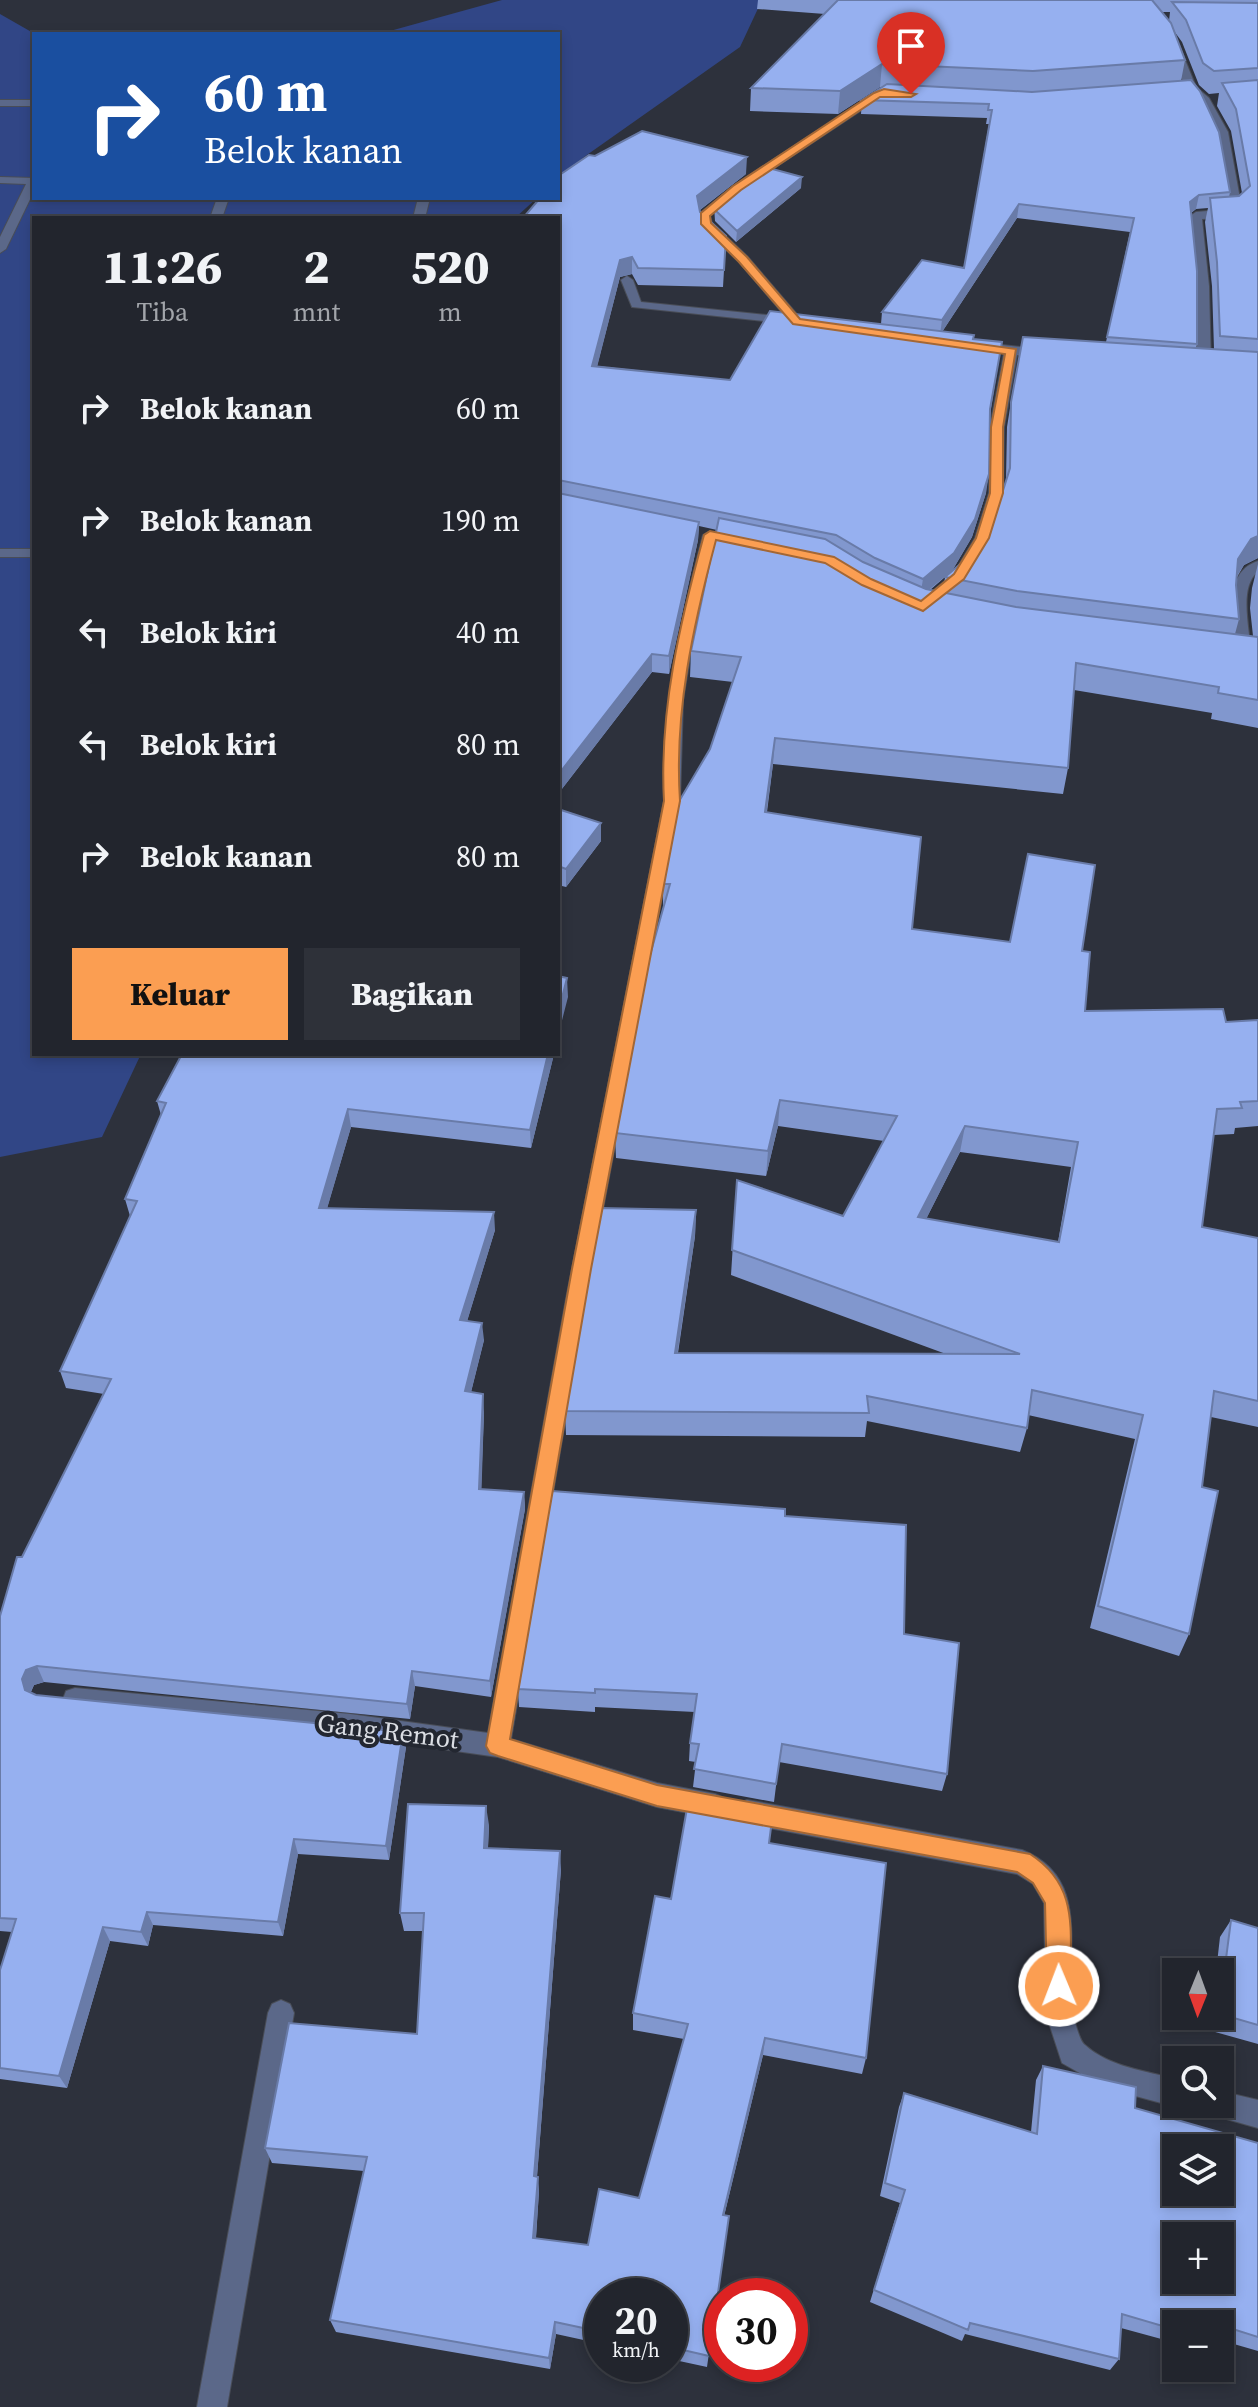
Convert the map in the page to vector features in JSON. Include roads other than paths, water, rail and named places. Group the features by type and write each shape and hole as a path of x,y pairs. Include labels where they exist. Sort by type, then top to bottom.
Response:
{"street":[{"path":"1164,30 1174,43 1185,88 1205,100 1222,132 1236,210 1233,213 1196,216 1211,365 1190,363"},
{"path":"797,322 743,259 706,224 704,215 737,188 877,95 898,93"},
{"path":"1205,100 1220,99"},
{"path":"0,103 32,103"},
{"path":"0,180 32,181"},
{"path":"0,249 32,185"},
{"path":"627,280 636,304 644,306 812,324"},
{"path":"965,345 1056,354"},
{"path":"923,606 960,576 982,538 996,493 997,427 1011,351"},
{"path":"498,1746 579,1284 672,801 669,753 673,710 690,613 711,535"},
{"path":"0,553 32,553"},
{"path":"1243,653 1240,589 1244,575 1258,565"},
{"name":"Gang Remot","path":"44,1696 350,1725 498,1746 657,1795 1022,1862 1042,1875 1057,1901 1059,2014 1072,2053 1106,2074 1162,2089"},
{"path":"212,2407 281,2013"},
{"path":"1234,2108 1258,2114"}]}
